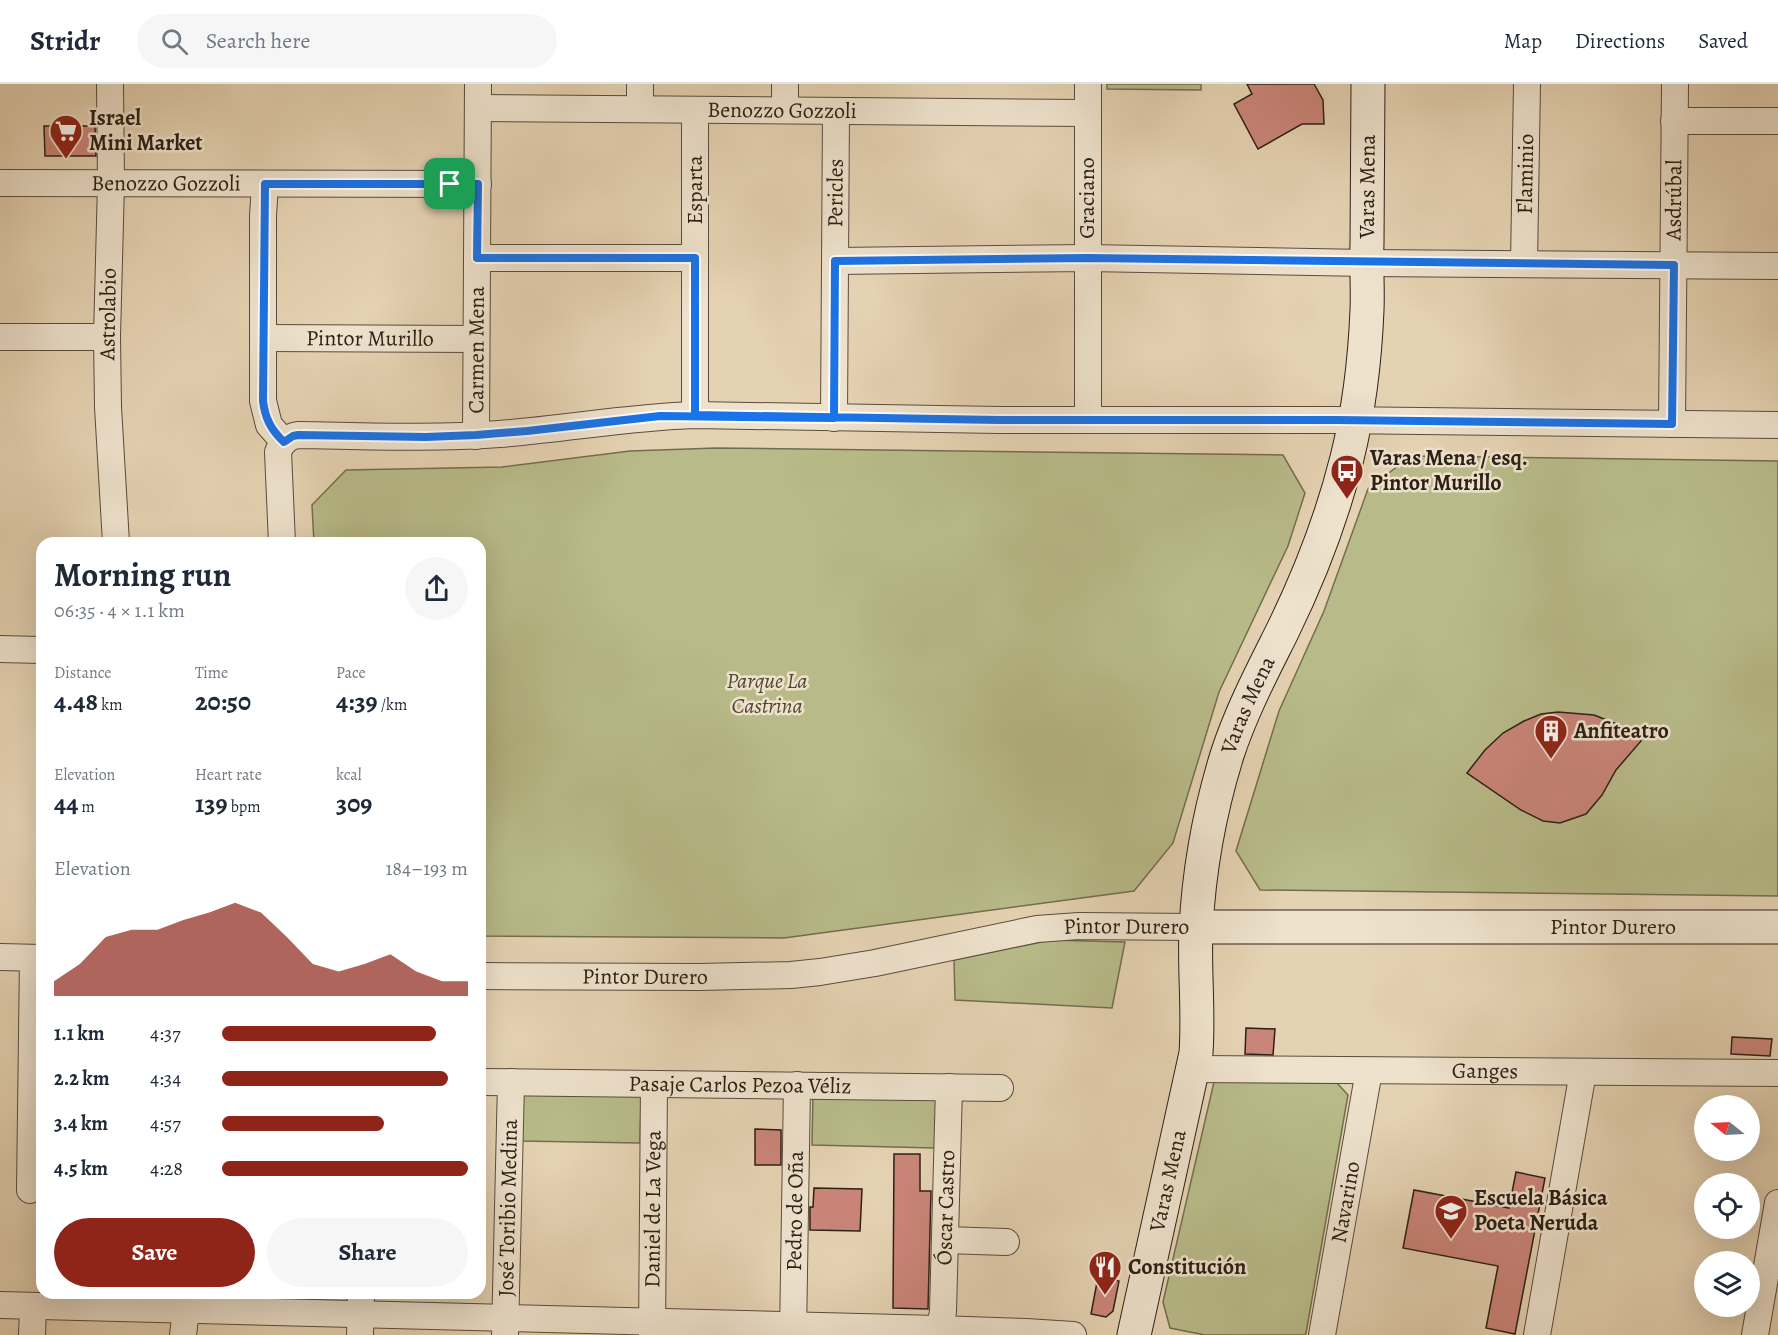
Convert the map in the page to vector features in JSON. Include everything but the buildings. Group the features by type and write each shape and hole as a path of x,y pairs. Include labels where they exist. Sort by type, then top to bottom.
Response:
{"street":[{"name":"Astrolabio","path":"110,84 111,183 107,337 108,407 116,537"},
{"path":"640,84 640,110"},
{"path":"785,84 785,110"},
{"name":"Graciano","path":"1088,84 1088,420"},
{"name":"Varas Mena","path":"1134,1335 1193,1069 1197,1033 1196,927 1207,840 1228,754 1248,699 1282,632 1316,554 1347,460 1355,421 1367,307 1368,84"},
{"name":"Flaminio","path":"1524,264 1527,84"},
{"name":"Asdrúbal","path":"1672,424 1675,84"},
{"name":"Benozzo Gozzoli","path":"478,96 640,110 1088,113"},
{"name":"Carmen Mena","path":"476,435 478,96"},
{"name":"Esparta","path":"695,110 695,415"},
{"name":"Pericles","path":"834,418 836,111"},
{"path":"1674,121 1778,121"},
{"name":"Benozzo Gozzoli","path":"0,183 478,184"},
{"path":"265,184 265,411 273,431 284,442"},
{"path":"477,258 695,258"},
{"path":"835,261 1087,258 1778,266"},
{"path":"0,337 107,337"},
{"name":"Pintor Murillo","path":"264,338 476,339"},
{"path":"282,537 278,452 284,442 298,435 426,437 476,435 660,416 695,415 1778,426"},
{"path":"0,649 36,650"},
{"name":"Pintor Durero","path":"486,976 791,975 875,963 1037,928 1079,926 1778,927"},
{"path":"0,957 36,958"},
{"name":"Ganges","path":"1193,1069 1778,1073"},
{"name":"Navarino","path":"1322,1335 1369,1071"},
{"path":"1538,1335 1583,1072"},
{"name":"Pasaje Carlos Pezoa Véliz","path":"486,1082 1000,1088"},
{"name":"José Toribio Medina","path":"506,1327 511,1082"},
{"name":"Daniel de La Vega","path":"652,1328 654,1084"},
{"name":"Pedro de Oña","path":"793,1330 797,1085"},
{"name":"Óscar Castro","path":"938,1332 943,1312 949,1087"},
{"path":"30,1190 36,1161"},
{"path":"1755,1335 1778,1203"},
{"path":"945,1240 1006,1242"},
{"path":"0,1305 186,1313 361,1314 506,1327 1026,1332 1073,1335"},
{"path":"32,1335 33,1306"}],"green space":[{"path":"1107,84 1201,84 1201,90 1107,89"},
{"name":"Parque La Castrina","path":"716,448 1283,455 1305,493 1288,546 1219,692 1173,843 1134,891 784,938 486,936 486,537 314,537 312,505 346,470 502,467 630,451"},
{"path":"1411,456 1778,461 1778,896 1260,890 1236,851 1279,711 1324,611 1368,489"},
{"path":"1051,940 1125,942 1112,1008 955,1000 954,960"},
{"path":"1214,1082 1337,1083 1348,1095 1305,1335 1205,1335 1170,1328 1163,1302"},
{"path":"813,1092 937,1096 935,1148 812,1145"},
{"path":"520,1093 641,1094 640,1143 520,1141"}],"place":[{"name":"Israel Mini Market","path":"66,160"},
{"name":"Varas Mena / esq. Pintor Murillo","path":"1347,500"},
{"name":"Anfiteatro","path":"1551,760"},
{"name":"Escuela Básica Poeta Neruda","path":"1451,1240"},
{"name":"Constitución","path":"1105,1296"}],"route":[{"path":"450,184 265,184 263,401 266,418 273,431 284,442 298,435 426,437 501,434 660,416 834,418 835,261 1087,258 1674,265 1672,424 1336,420 999,420 834,418 745,416 695,415 695,258 477,258 478,184 450,184"}]}
